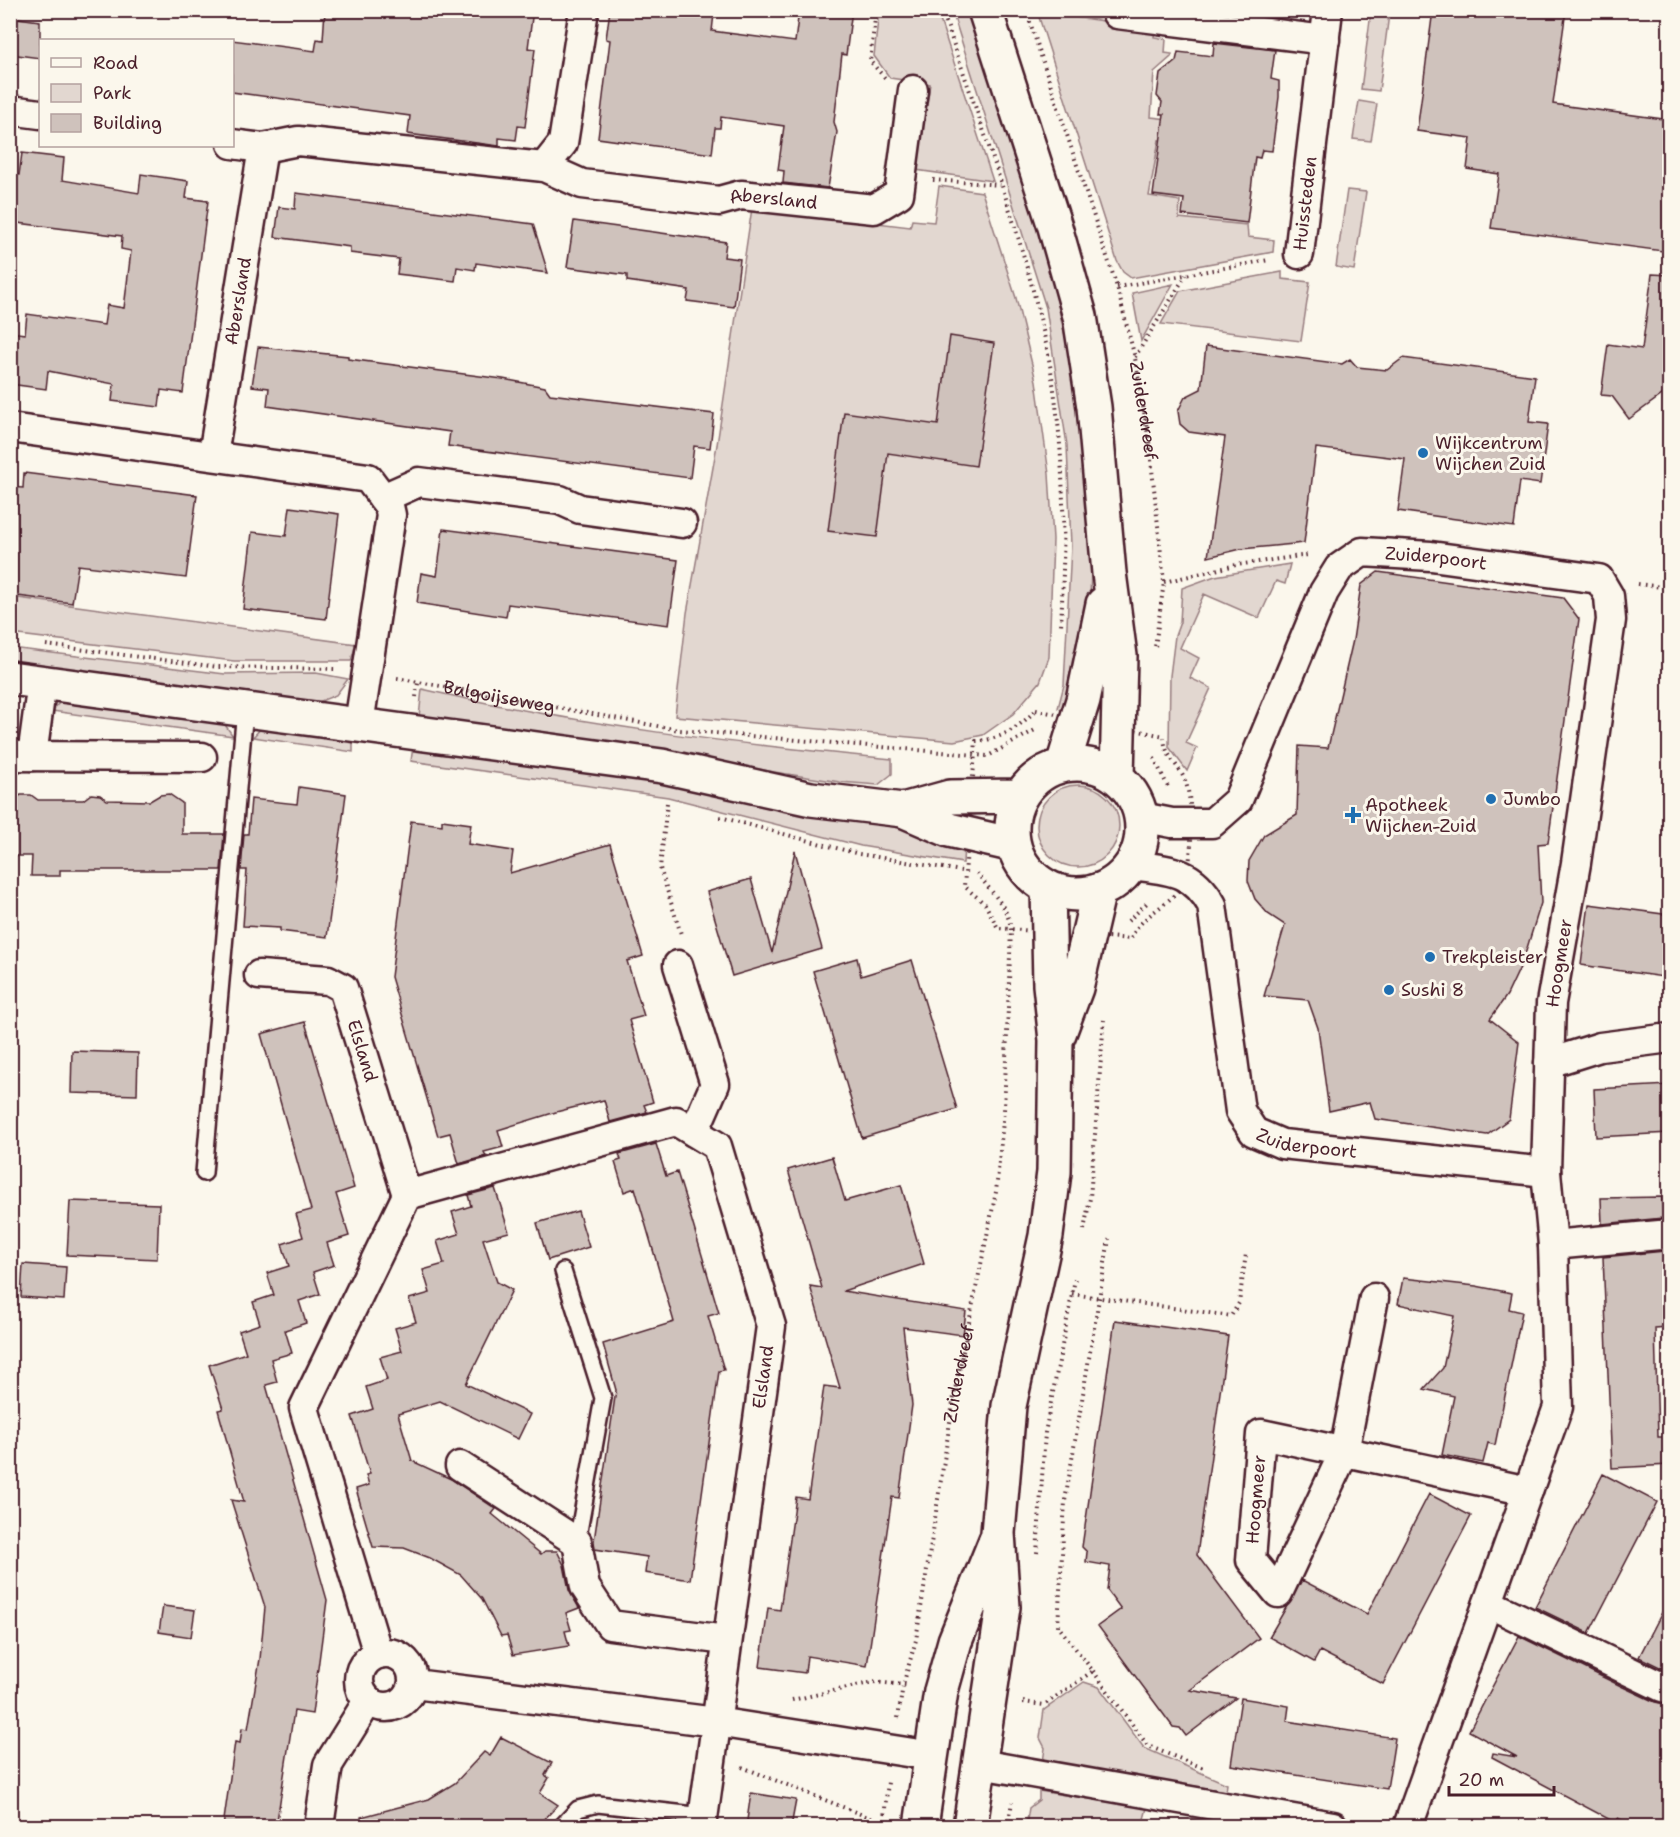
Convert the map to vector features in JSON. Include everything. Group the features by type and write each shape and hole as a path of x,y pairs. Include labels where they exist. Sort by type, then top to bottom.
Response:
{"street":[{"path":"544,167 563,143 584,10"},
{"path":"985,10 1055,227 1080,316 1100,450 1109,573 1133,730 1117,777"},
{"path":"1118,10 1117,14 1325,40"},
{"name":"Huissteden","path":"1299,254 1328,10"},
{"name":"Abersland","path":"234,144 262,148 298,141 544,167 582,184 707,200 719,201 741,195 874,209 898,194 914,90"},
{"path":"10,110 39,114"},
{"name":"Abersland","path":"213,455 262,148"},
{"path":"10,428 368,478 389,506 391,515 369,671 359,724"},
{"path":"383,498 419,482 560,500 580,509 682,523"},
{"name":"Zuiderpoort","path":"1168,821 1212,823 1238,800 1324,592 1339,568 1362,552 1431,556 1599,579 1609,596 1611,620 1581,863"},
{"path":"1063,765 1055,714 1094,652 1109,573"},
{"path":"10,678 662,766 811,799 903,810 949,830 1014,845"},
{"path":"42,682 21,756 202,757"},
{"path":"1082,763 1101,768 1117,777 1136,802 1168,821 1142,834 1138,850 1130,865 1117,880 1099,890 1082,893 1064,892 1048,887 1033,877 1021,862 1014,845 1013,820 1020,796 1031,782 1046,771 1063,765 1082,763"},
{"path":"903,810 950,797 1020,796"},
{"name":"Hoogmeer","path":"1408,1827 1558,1407 1553,1245 1546,1172 1551,1003 1581,863"},
{"name":"Zuiderpoort","path":"1130,865 1167,869 1186,876 1202,888 1212,905 1240,1112 1254,1132 1282,1144 1546,1172"},
{"path":"970,1827 1004,1607 998,1533 1009,1406 1046,1236 1054,1172 1056,1040 1050,985 1048,887"},
{"path":"1056,1040 1076,988 1105,936 1099,890"},
{"path":"678,965 715,1084 694,1132"},
{"name":"Elsland","path":"259,975 328,980 343,988 407,1195 676,1121 717,1146 771,1326 726,1640 703,1821"},
{"path":"1549,1063 1600,1047 1670,1038"},
{"path":"378,1654 304,1408 407,1195"},
{"path":"1553,1245 1670,1234"},
{"name":"Hoogmeer","path":"1374,1298 1344,1452 1278,1593 1251,1560 1261,1434 1344,1452 1528,1491"},
{"path":"459,1466 577,1542 585,1587 610,1625 726,1640"},
{"path":"906,1825 932,1756 941,1691 955,1641 998,1533"},
{"path":"1488,1603 1667,1683"},
{"path":"389,1652 408,1663 414,1684 410,1696 401,1704 390,1708 378,1707 368,1701 361,1692 358,1680 361,1669 368,1660 378,1654 389,1652"},
{"path":"414,1684 716,1722 980,1764 1333,1827"},
{"path":"319,1827 328,1764 368,1701"}],"lane":[{"path":"204,1173 245,709"},
{"path":"564,1271 603,1398 577,1542"},
{"name":"Elsland","path":"562,1827 578,1809 598,1804 703,1821"}],"path":[{"path":"876,10 870,61 887,81 914,90"},
{"path":"942,10 1001,185 1040,315 1056,411 1062,483 1064,563 1061,629"},
{"name":"Zuiderdreef","path":"1026,10 1117,287 1135,358 1149,441 1164,582 1155,651"},
{"path":"901,177 1001,185"},
{"name":"Huissteden","path":"1117,287 1299,254"},
{"path":"1135,358 1186,275"},
{"path":"1164,582 1236,565 1311,555 1339,568"},
{"name":"Balgoijseweg","path":"45,645 218,667 301,667 369,671 679,730 988,756 1028,735 1043,724"},
{"path":"1152,755 1171,794 1168,821 1186,876 1177,894 1145,921 1131,939 998,928 985,904 964,886 976,741 987,741 1008,733 1036,710 1164,736 1164,749 1186,782 1191,801 1168,821"},
{"path":"1133,730 1149,721"},
{"path":"1133,730 1148,739"},
{"path":"655,802 678,806"},
{"path":"667,803 660,868 682,937 678,965"},
{"path":"712,815 859,854 966,872"},
{"name":"Zuiderdreef","path":"883,1825 892,1750 903,1685 916,1640 955,1390 996,1192 1004,1111 1011,929 1009,919 997,897 977,874 966,872"},
{"path":"1105,936 1122,928"},
{"path":"1105,936 1118,948"},
{"path":"1082,1241 1090,1198 1096,1095 1105,1014"},
{"path":"1072,1294 1231,1316 1239,1303 1246,1254"},
{"path":"1036,1562 1045,1433 1076,1273"},
{"path":"1093,1671 1148,1746 1214,1772"},
{"path":"1026,1703 1027,1691"},
{"path":"716,1722 733,1764 883,1825 906,1825"}],"green space":[{"path":"879,11 937,11 993,181 916,170 930,84 890,78 874,56"},
{"path":"952,11 967,11 977,39 1045,248 1074,375 1091,567 1090,602 1070,713 1058,708 1064,685 1071,546 1067,445 1046,308"},
{"path":"1037,11 1076,11 1075,17 1155,28 1154,37 1166,39 1165,53 1172,54 1154,72 1151,117 1213,124 1210,150 1159,140 1149,196 1180,201 1179,218 1247,225 1248,237 1274,240 1273,252 1131,278 1123,272 1117,261"},
{"path":"1371,12 1389,14 1379,91 1361,89"},
{"path":"1359,101 1377,104 1371,141 1353,139"},
{"path":"939,186 982,192 1016,298 1036,381 1049,474 1053,539 1049,657 1040,682 1013,714 983,735 954,741 675,716 687,613 717,445 752,208 910,227 912,220 934,222"},
{"path":"1347,190 1366,192 1354,270 1336,267"},
{"path":"1282,272 1282,279 1310,282 1301,341 1161,324 1180,291"},
{"path":"1173,284 1141,341 1132,293"},
{"path":"1290,564 1285,584 1276,581 1259,618 1204,594 1180,648 1199,658 1190,678 1211,688 1186,743 1197,748 1187,771 1169,747 1170,676 1175,636 1180,622 1182,588 1215,576"},
{"path":"11,597 356,644 351,661 234,661 11,634"},
{"path":"11,648 225,674 316,673 348,679 336,695 316,703 11,661"},
{"path":"422,689 539,713 656,732 892,759 892,774 878,785 840,782 774,772 660,749 419,717"},
{"path":"73,701 223,722 233,736 52,711 59,703"},
{"path":"262,727 347,738 353,741 353,752 253,737"},
{"path":"413,747 664,781 714,791 778,809 873,822 964,843 963,863 861,846 668,797 411,761"},
{"path":"1070,785 1086,785 1101,792 1112,803 1119,818 1116,842 1107,855 1086,867 1070,867 1055,860 1044,849 1037,834 1037,818 1044,803 1055,792"},
{"path":"1084,1682 1099,1687 1144,1748 1227,1784 1226,1791 1043,1762 1045,1748 1040,1738 1044,1710"},
{"path":"1039,1791 1147,1808 1144,1819 1134,1826 1026,1826 1029,1808 1039,1800"}],"building":[{"path":"325,10 533,10 528,48 535,49 525,127 518,126 516,140 499,138 499,146 408,134 410,116 234,92 234,40 315,51 317,39 323,40"},
{"path":"610,10 690,10 714,14 712,31 795,42 799,10 852,10 846,55 842,54 834,122 837,132 828,188 783,183 784,171 778,170 784,126 721,117 720,128 715,128 712,154 598,138 610,40 606,39"},
{"path":"1222,10 1281,10 1280,18"},
{"path":"1433,10 1566,10 1553,104 1670,120 1670,252 1491,228 1499,174 1467,169 1471,138 1417,131"},
{"path":"10,17 40,21 39,58 10,54"},
{"path":"1214,43 1275,50 1271,79 1279,81 1279,97 1272,151 1262,150 1260,158 1255,157 1247,223 1182,215 1184,199 1153,195 1164,114 1160,114 1162,102 1157,96 1160,74 1176,61 1178,52 1213,56"},
{"path":"22,153 64,158 62,180 139,193 141,174 188,181 186,198 208,201 183,393 161,390 159,407 112,401 114,384 48,371 46,389 10,384 10,332 25,334 27,314 104,325 107,305 124,308 131,251 121,249 122,236 10,222 10,174 19,175"},
{"path":"296,193 533,224 548,273 476,263 475,270 457,267 455,281 397,274 399,259 350,253 350,247 275,237 279,207 295,209"},
{"path":"574,221 726,242 724,257 740,259 734,307 687,301 689,290 627,281 627,275 567,267"},
{"path":"1652,274 1670,275 1670,389 1629,419 1612,396 1601,395 1608,344 1642,349"},
{"path":"950,336 994,343 976,466 888,453 877,537 828,531 844,412 938,425"},
{"path":"1206,346 1342,364 1350,359 1357,367 1387,370 1403,358 1535,376 1529,422 1548,424 1540,484 1520,481 1514,527 1398,511 1405,459 1316,448 1304,543 1241,549 1208,557 1225,437 1189,432 1180,424 1178,411 1185,397 1201,389"},
{"path":"258,347 348,356 348,359 503,379 545,387 550,394 714,414 710,448 694,446 690,478 448,446 450,432 267,406 269,388 252,386"},
{"path":"24,473 197,495 186,578 78,565 72,603 10,595 10,487 23,488"},
{"path":"290,507 339,514 326,619 243,609 252,532 286,536"},
{"path":"443,529 678,560 669,625 508,604 506,617 417,603 421,573 437,576"},
{"path":"1378,572 1563,598 1579,619 1548,843 1538,844 1541,903 1523,961 1507,995 1490,1019 1519,1042 1509,1119 1487,1135 1375,1119 1370,1102 1329,1111 1318,1028 1308,1000 1264,996 1285,925 1268,914 1255,899 1248,881 1249,861 1264,835 1297,815 1299,746 1328,748 1353,640 1361,585"},
{"path":"299,787 346,794 327,937 280,931 280,928 243,926 247,870 241,870 244,834 248,834 251,799 297,804"},
{"path":"91,794 100,795 107,800 150,801 160,795 169,794 182,803 182,834 224,834 221,870 60,870 60,876 31,876 32,856 10,856 10,801 21,795 31,795 38,800 83,800"},
{"path":"442,820 471,824 468,844 513,851 510,873 610,844 643,956 627,961 644,1016 629,1020 653,1102 644,1105 647,1112 610,1122 604,1100 556,1112 498,1130 503,1147 484,1152 486,1156 459,1164 450,1133 438,1136 391,977 411,821 442,825"},
{"path":"795,851 822,949 732,976 707,892 751,879 772,953"},
{"path":"1589,904 1670,915 1670,978 1581,965"},
{"path":"857,958 861,976 912,960 957,1109 862,1138 813,971"},
{"path":"305,1022 354,1188 336,1194 349,1236 327,1243 334,1265 313,1272 320,1294 299,1301 306,1323 285,1330 292,1353 271,1359 277,1382 266,1385 327,1600 312,1714 294,1711 276,1827 223,1827 235,1742 240,1743 242,1728 248,1729 260,1659 265,1607 231,1500 244,1502 218,1410 223,1409 209,1365 246,1353 239,1331 260,1324 253,1302 274,1295 267,1273 289,1266 282,1244 303,1237 296,1214 311,1210 261,1034"},
{"path":"72,1051 138,1053 137,1095 71,1093"},
{"path":"1670,1085 1670,1133 1596,1137 1594,1089"},
{"path":"656,1144 666,1176 677,1172 686,1201 719,1313 708,1316 724,1370 719,1371 690,1580 645,1573 647,1557 595,1549 594,1541 616,1390 603,1344 674,1322 635,1188 624,1192 615,1162 621,1160 619,1154"},
{"path":"832,1157 845,1201 901,1185 924,1264 843,1291 966,1311 963,1335 903,1327 912,1405 899,1498 892,1497 867,1666 807,1656 805,1673 760,1667 768,1608 780,1610 796,1497 808,1499 824,1386 840,1388 810,1286 822,1288 788,1170"},
{"path":"495,1188 509,1232 483,1239 497,1282 512,1290 466,1384 530,1414 518,1439 440,1401 398,1414 412,1461 451,1479 496,1509 492,1514 541,1554 545,1551 557,1551 564,1565 569,1590 579,1608 566,1613 571,1630 565,1631 569,1646 513,1655 507,1635 501,1636 482,1599 461,1575 430,1558 404,1548 373,1547 356,1489 369,1485 366,1475 370,1474 352,1416 373,1409 366,1387 387,1380 380,1357 402,1351 395,1328 416,1322 409,1299 430,1293 423,1270 444,1264 437,1241 459,1234 452,1212 471,1206 468,1195"},
{"path":"1662,1197 1663,1218 1602,1224 1601,1198"},
{"path":"70,1201 159,1204 157,1259 67,1255"},
{"path":"578,1211 589,1247 548,1260 537,1223"},
{"path":"1665,1251 1668,1327 1655,1328 1658,1437 1670,1437 1670,1465 1612,1468 1603,1257"},
{"path":"23,1264 66,1267 64,1300 21,1297"},
{"path":"1403,1278 1476,1286 1512,1293 1509,1309 1522,1312 1495,1445 1488,1443 1483,1463 1442,1455 1454,1396 1424,1389 1443,1368 1454,1316 1398,1304"},
{"path":"1115,1320 1228,1336 1197,1555 1259,1638 1190,1690 1236,1698 1186,1736 1180,1728 1173,1727 1098,1626 1121,1609 1107,1590 1110,1566 1086,1562 1087,1552 1082,1547"},
{"path":"1603,1474 1657,1502 1589,1633 1535,1607"},
{"path":"1429,1494 1471,1516 1383,1684 1320,1651 1314,1662 1269,1637 1302,1580 1367,1614"},
{"path":"1670,1597 1670,1672 1639,1657"},
{"path":"163,1606 195,1610 191,1637 159,1632"},
{"path":"1519,1636 1655,1702 1670,1705 1670,1827 1635,1827 1618,1818 1616,1823 1492,1757 1493,1753 1517,1757 1469,1731"},
{"path":"1241,1698 1289,1706 1287,1721 1395,1738 1387,1789 1231,1765"},
{"path":"501,1737 552,1763 545,1775 549,1778 540,1793 558,1805 537,1827 362,1827 361,1817 429,1799 455,1783 484,1752 490,1756"},
{"path":"751,1793 796,1800 791,1827 746,1827"}],"place":[{"name":"Wijkcentrum Wijchen Zuid","path":"1423,453"},
{"name":"Jumbo","path":"1491,799"},
{"name":"Apotheek Wijchen-Zuid","path":"1353,815"},
{"name":"Trekpleister","path":"1430,957"},
{"name":"Sushi 8","path":"1389,990"}]}
